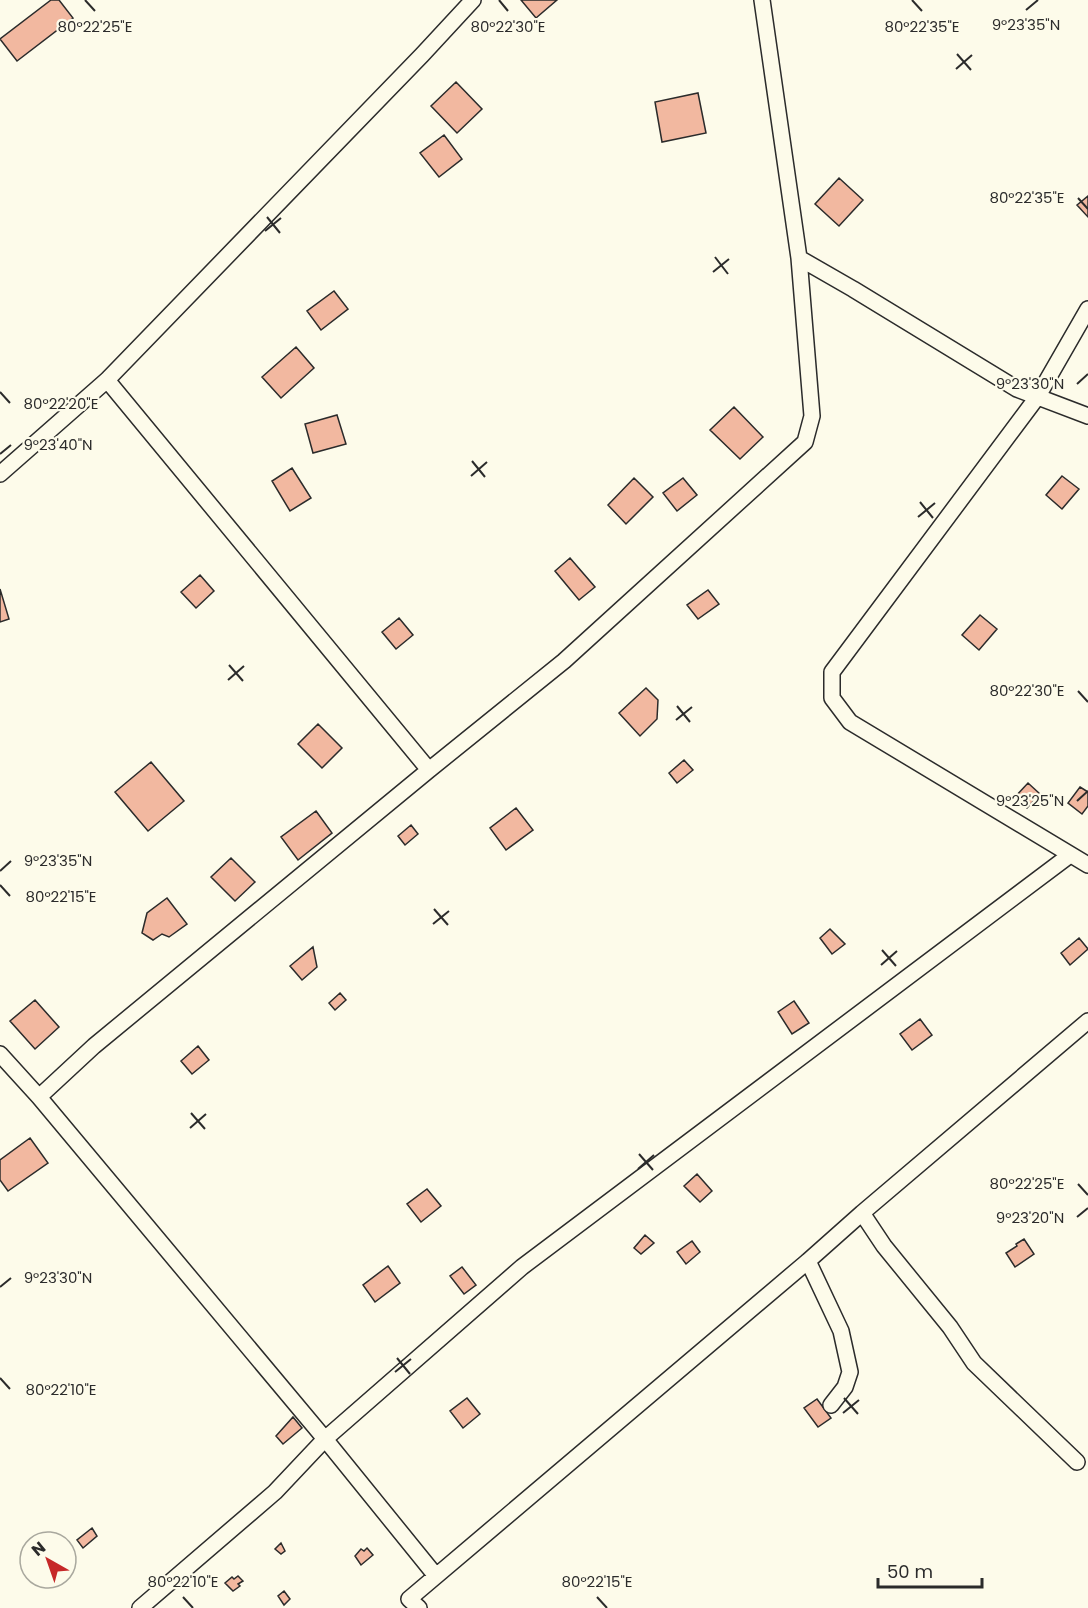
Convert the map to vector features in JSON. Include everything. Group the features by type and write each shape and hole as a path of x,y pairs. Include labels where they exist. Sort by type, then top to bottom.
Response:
{"street":[{"path":"0,474 107,380 473,0"},
{"path":"39,1097 94,1046 564,662 805,442 812,416 800,258 762,0"},
{"path":"800,258 1017,389 1088,416"},
{"path":"1088,309 1038,396 832,672 832,698 850,722 1088,865"},
{"path":"107,380 429,770"},
{"path":"140,1608 274,1492 325,1439 522,1266 1070,855"},
{"path":"419,1608 409,1599 1088,1021"},
{"path":"0,1054 39,1097 325,1439 436,1576"},
{"path":"862,1213 884,1246 950,1327 974,1363 1077,1462"},
{"path":"808,1261 841,1330 850,1372 845,1387 831,1405"}],"building":[{"path":"51,0 59,0 73,18 17,61 0,39"},
{"path":"521,0 557,0 536,18"},
{"path":"456,82 482,109 457,133 431,106"},
{"path":"698,93 706,133 662,142 655,102"},
{"path":"444,135 462,159 439,177 420,153"},
{"path":"839,178 863,200 839,226 815,204"},
{"path":"1088,196 1088,217 1077,205"},
{"path":"334,291 348,309 321,330 307,311"},
{"path":"296,347 314,368 281,398 262,377"},
{"path":"734,407 763,437 740,459 710,430"},
{"path":"337,415 346,444 313,453 305,424"},
{"path":"292,468 311,498 290,511 272,481"},
{"path":"1062,476 1079,489 1062,509 1046,495"},
{"path":"634,478 653,497 626,524 608,505"},
{"path":"683,478 697,495 677,511 663,493"},
{"path":"570,558 595,587 579,600 555,571"},
{"path":"200,575 214,591 196,608 181,592"},
{"path":"0,589 9,619 0,622"},
{"path":"708,590 719,604 698,619 687,605"},
{"path":"980,615 997,629 979,650 962,635"},
{"path":"399,618 413,635 396,649 382,632"},
{"path":"646,688 658,700 657,719 640,736 619,713"},
{"path":"318,724 342,748 322,768 298,744"},
{"path":"684,760 693,770 677,783 669,773"},
{"path":"151,762 184,801 148,831 115,792"},
{"path":"1028,783 1040,794 1027,808 1015,797"},
{"path":"1080,787 1088,792 1088,806 1082,814 1068,803"},
{"path":"516,808 533,830 506,850 490,828"},
{"path":"316,811 332,833 298,860 281,837"},
{"path":"411,825 418,834 405,845 398,836"},
{"path":"231,858 255,882 235,901 211,877"},
{"path":"167,898 187,924 169,937 162,934 153,940 142,933 147,913"},
{"path":"830,929 845,944 832,954 820,938"},
{"path":"1079,938 1088,949 1070,965 1061,953"},
{"path":"313,947 317,967 302,980 290,966"},
{"path":"340,993 346,1000 335,1010 329,1003"},
{"path":"35,1000 59,1027 35,1049 10,1021"},
{"path":"794,1001 809,1023 792,1034 778,1012"},
{"path":"920,1019 932,1035 912,1050 900,1034"},
{"path":"198,1046 209,1060 192,1074 181,1061"},
{"path":"30,1138 48,1163 8,1191 0,1180 0,1160"},
{"path":"697,1174 712,1191 700,1202 684,1186"},
{"path":"427,1189 441,1206 421,1222 407,1204"},
{"path":"645,1235 654,1243 641,1254 634,1248"},
{"path":"1024,1239 1034,1254 1015,1267 1006,1253"},
{"path":"692,1241 700,1252 686,1264 677,1252"},
{"path":"388,1266 400,1283 375,1302 363,1285"},
{"path":"462,1267 476,1285 464,1294 450,1276"},
{"path":"467,1398 480,1414 463,1428 450,1411"},
{"path":"817,1399 831,1418 818,1427 804,1408"},
{"path":"293,1417 302,1428 283,1444 276,1436"},
{"path":"92,1528 97,1536 83,1548 78,1539"},
{"path":"281,1543 285,1551 281,1554 275,1549"},
{"path":"367,1548 373,1555 361,1565 355,1556 361,1549 364,1551"},
{"path":"238,1576 243,1581 233,1591 225,1583 232,1577 234,1579"},
{"path":"284,1591 290,1599 284,1605 278,1596"}]}
